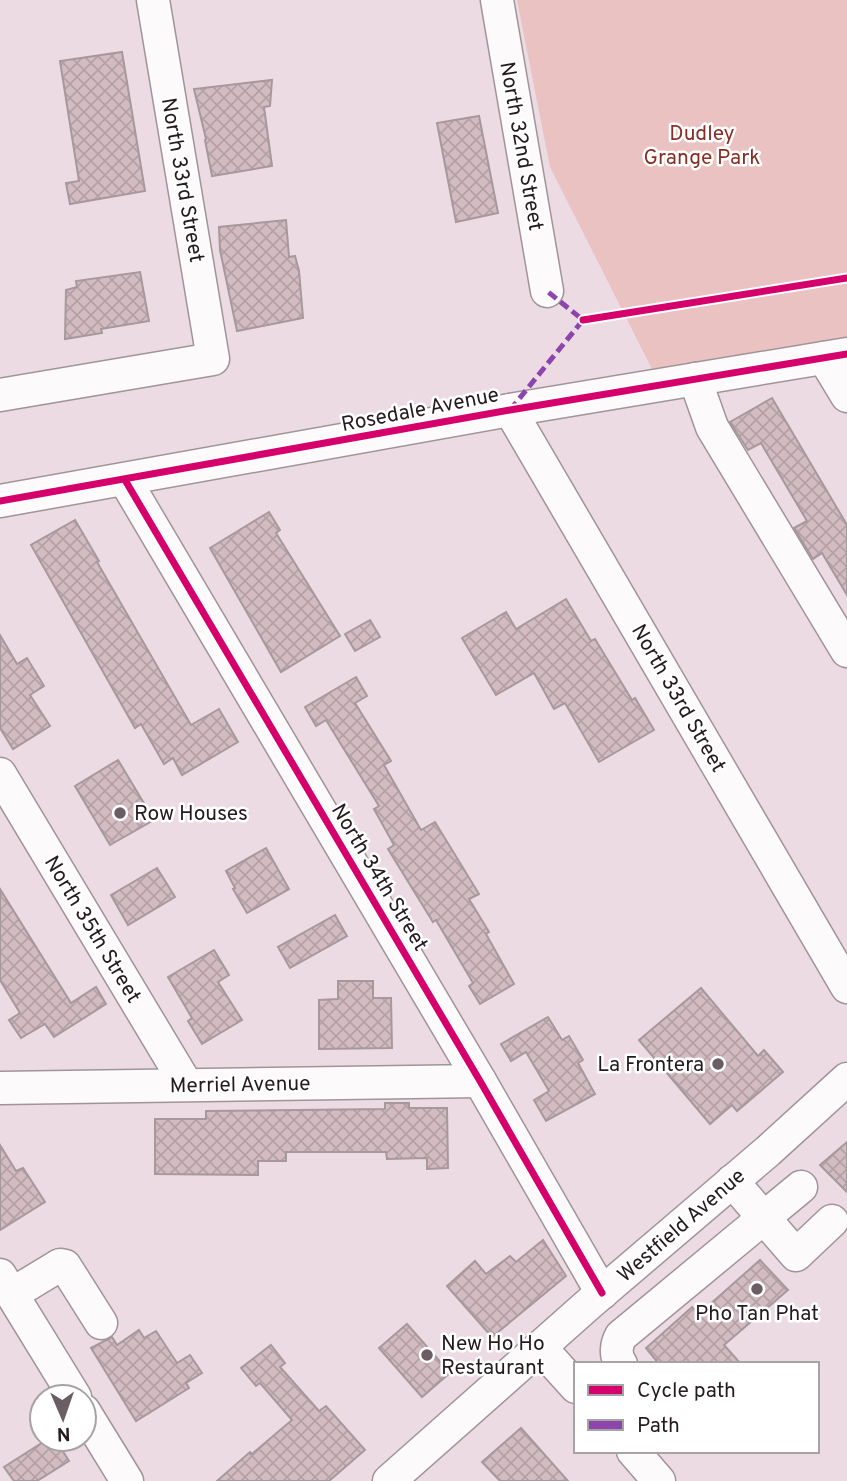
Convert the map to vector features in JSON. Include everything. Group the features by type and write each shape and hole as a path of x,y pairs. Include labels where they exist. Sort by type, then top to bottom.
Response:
{"street":[{"name":"North 33rd Street","path":"0,395 213,359 152,0"},
{"name":"North 32nd Street","path":"497,0 547,291"},
{"name":"Rosedale Avenue","path":"0,501 510,410 835,356"},
{"path":"835,356 847,396"},
{"path":"695,379 712,427 847,651"},
{"name":"North 33rd Street","path":"510,410 847,987"},
{"name":"North 34th Street","path":"125,480 480,1081 597,1297 621,1350"},
{"name":"North 35th Street","path":"0,775 186,1084"},
{"name":"Westfield Avenue","path":"389,1481 847,1079"},
{"name":"Merriel Avenue","path":"0,1088 480,1081"},
{"path":"732,1181 796,1255 839,1230 768,1151"},
{"path":"621,1350 708,1264 801,1187"},
{"path":"677,1229 708,1264"},
{"path":"66,1383 6,1285 60,1265 65,1266 102,1324"},
{"path":"540,1347 574,1385"},
{"path":"98,1434 127,1481"},
{"path":"635,1453 659,1481"}],"green space":[{"name":"Dudley Grange Park","path":"517,0 847,0 847,341 654,373 550,167"}],"building":[{"path":"122,52 145,191 70,204 66,183 79,181 60,61"},
{"path":"272,80 270,106 264,107 272,166 212,176 194,89"},
{"path":"479,116 498,213 456,222 437,123"},
{"path":"286,220 289,257 295,256 299,271 303,318 237,331 220,250 219,227"},
{"path":"140,272 149,321 101,329 102,333 65,339 66,290 77,287 76,281"},
{"path":"772,398 847,525 847,595 822,553 813,559 794,528 807,521 761,443 748,450 730,422"},
{"path":"269,512 280,530 276,533 340,636 281,672 210,548"},
{"path":"75,520 191,725 219,709 238,742 182,775 173,758 164,764 141,724 135,728 31,545"},
{"path":"566,599 591,641 595,639 632,700 635,698 654,730 599,762 565,703 554,709 534,673 496,695 462,638 506,612 516,629"},
{"path":"370,620 380,637 355,651 345,634"},
{"path":"0,635 17,664 27,658 44,686 30,695 50,726 13,749 0,728"},
{"path":"356,677 367,696 355,703 391,761 384,765 421,830 435,822 479,894 469,899 489,932 486,934 514,984 480,1004 469,986 473,983 436,920 433,922 388,849 394,845 374,809 379,806 326,720 316,726 305,707"},
{"name":"Row Houses","path":"118,760 154,820 110,845 75,786"},
{"path":"266,848 289,889 247,913 226,871"},
{"path":"157,868 175,897 128,925 111,895"},
{"path":"0,889 71,1003 96,987 106,1004 54,1037 45,1024 21,1038 9,1020 20,1013 0,980"},
{"path":"335,915 347,936 290,968 278,947"},
{"path":"214,950 229,975 218,982 242,1020 202,1044 188,1021 192,1018 168,977"},
{"path":"338,981 373,981 373,998 391,998 392,1048 319,1049 319,1000 338,999"},
{"name":"La Frontera","path":"701,988 758,1056 764,1050 783,1072 737,1111 732,1105 710,1124 639,1040"},
{"path":"548,1017 562,1040 569,1036 583,1060 578,1063 595,1094 546,1121 534,1100 549,1091 526,1052 511,1061 501,1044"},
{"path":"385,1103 409,1103 409,1108 447,1108 448,1168 427,1169 427,1158 387,1159 386,1152 286,1152 286,1161 258,1161 258,1175 155,1174 155,1119 206,1119 206,1111 385,1109"},
{"path":"847,1142 847,1192 820,1165"},
{"path":"0,1145 16,1171 23,1168 45,1202 0,1230"},
{"path":"543,1240 566,1276 492,1337 447,1286 475,1261 486,1274 510,1256 516,1262"},
{"path":"760,1260 788,1290 724,1345 739,1362 657,1362 646,1348 692,1307 699,1314"},
{"path":"407,1324 450,1373 422,1397 379,1348"},
{"path":"139,1330 144,1338 156,1331 177,1363 190,1355 202,1373 186,1383 189,1388 136,1421 91,1348 112,1337 117,1345"},
{"path":"271,1345 285,1363 280,1367 319,1411 326,1406 365,1450 329,1481 217,1481 292,1420 260,1383 256,1386 241,1368"},
{"path":"521,1428 568,1481 500,1481 482,1462"},
{"path":"28,1452 64,1453 69,1461 37,1481 14,1481 4,1467"}],"marked path":[{"path":"510,410 583,320 547,291"}],"cycle path":[{"path":"583,320 847,278"},
{"path":"0,501 510,410 847,354"},
{"path":"125,480 602,1293"}],"place":[{"name":"Row Houses","path":"120,813"},
{"name":"La Frontera","path":"718,1064"},
{"name":"Pho Tan Phat","path":"757,1289"},
{"name":"New Ho Ho Restaurant","path":"427,1355"}]}
